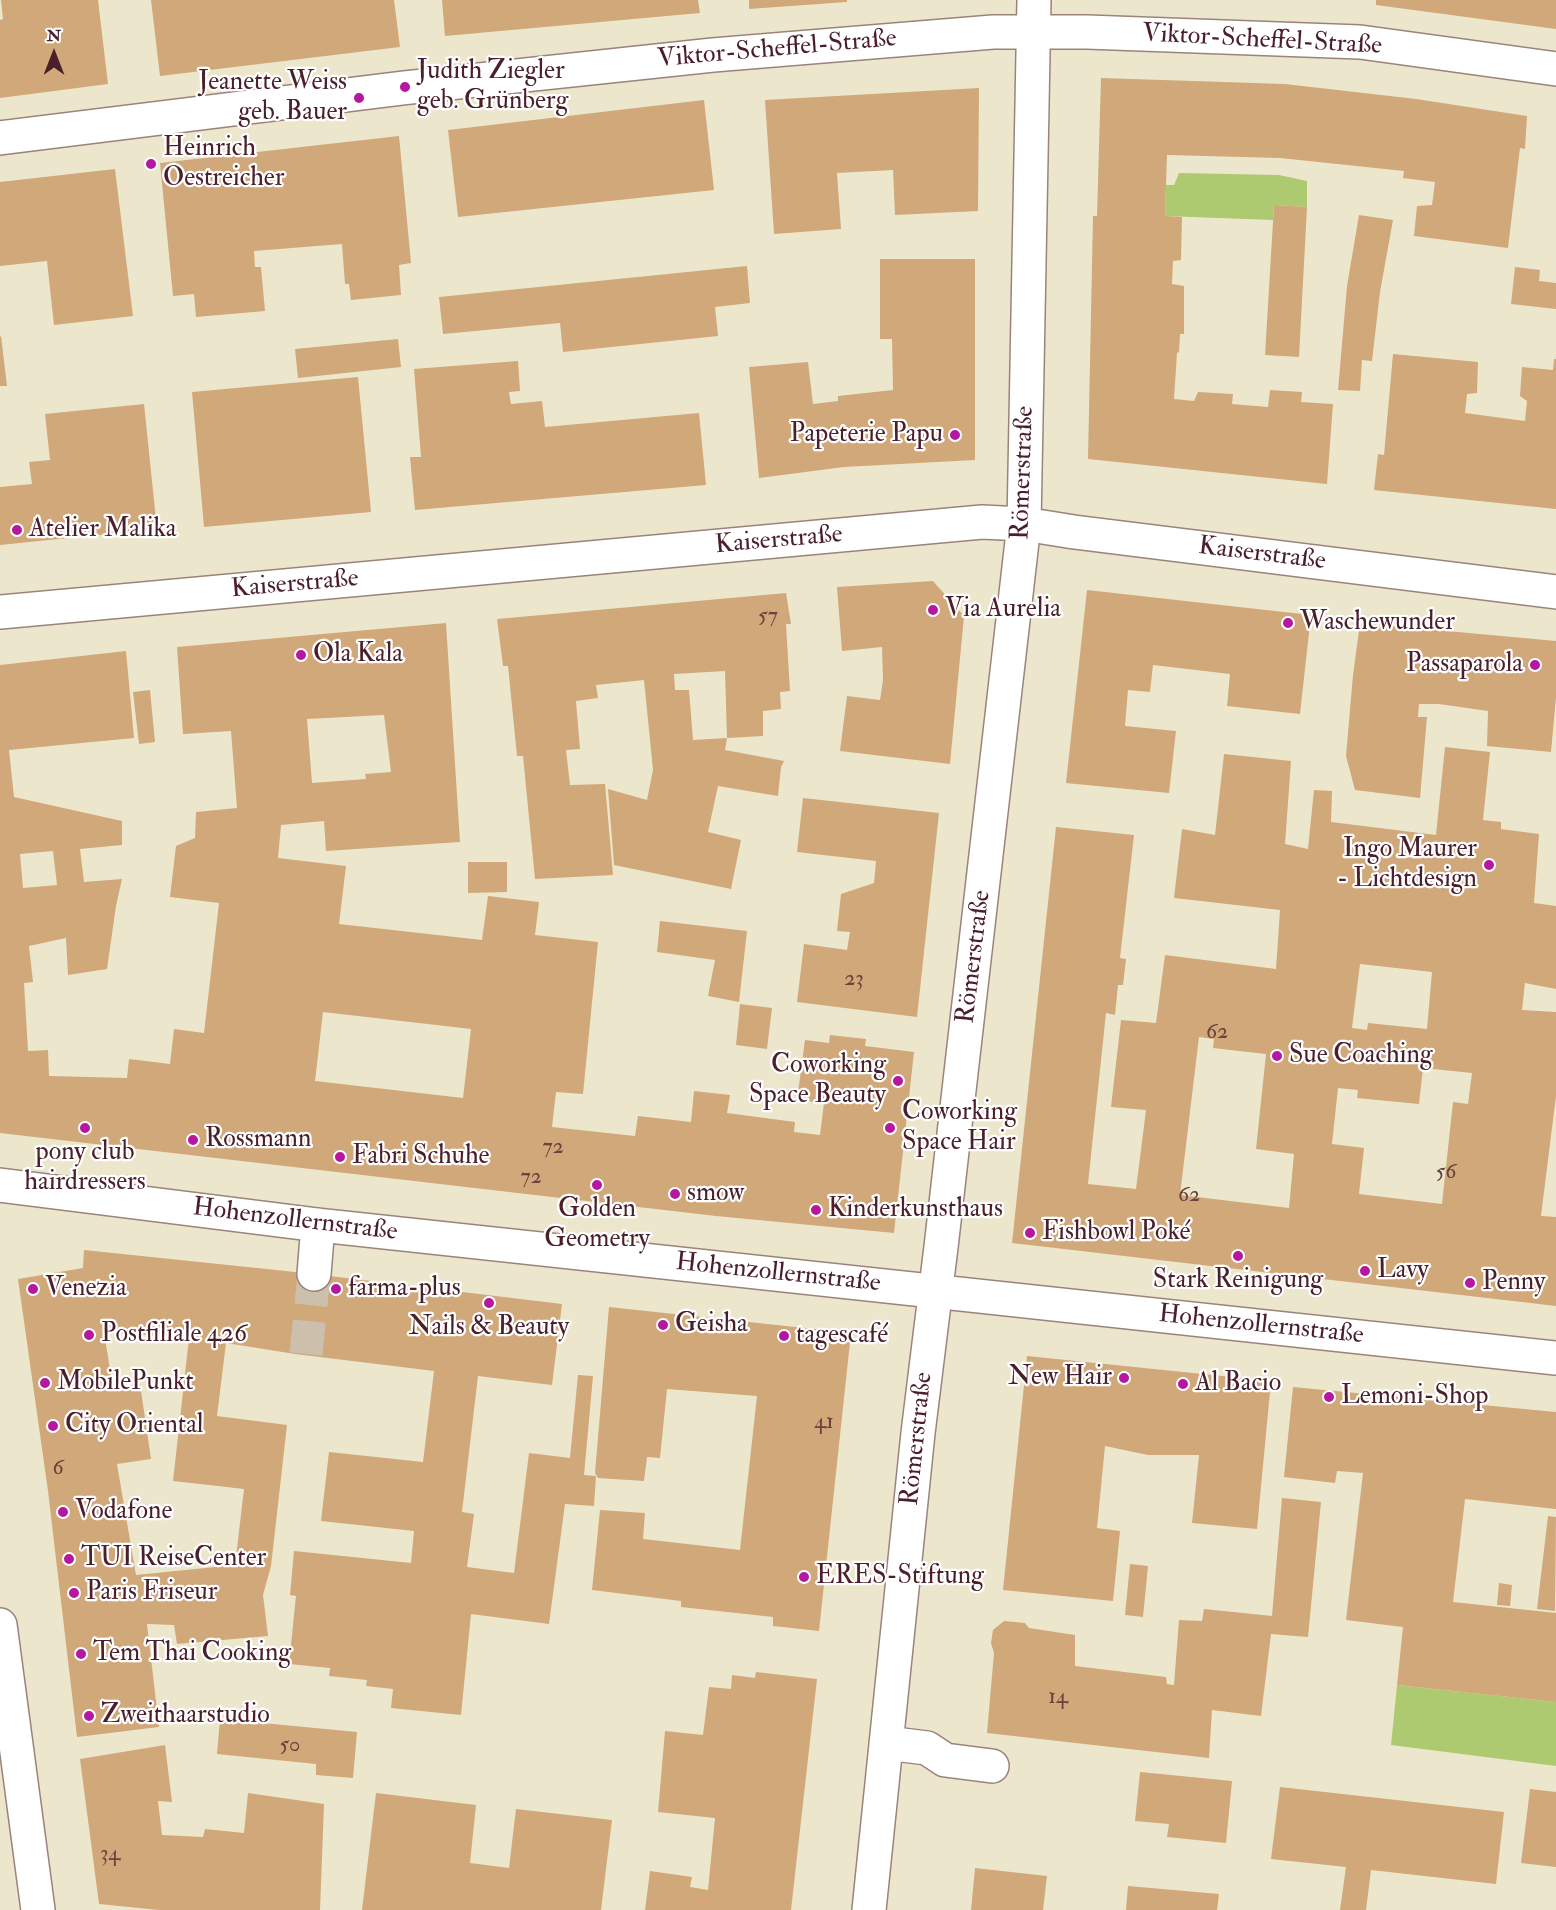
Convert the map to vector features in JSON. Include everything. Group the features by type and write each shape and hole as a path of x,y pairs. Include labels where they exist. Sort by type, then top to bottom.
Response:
{"street":[{"name":"Viktor-Scheffel-Straße","path":"0,138 420,86 701,56 993,32 1033,15 1360,42 1556,69"},
{"name":"Römerstraße","path":"868,1910 918,1433 1024,524 1033,15"},
{"name":"Kaiserstraße","path":"0,612 982,522 1024,524 1556,592"},
{"name":"Hohenzollernstraße","path":"0,1185 318,1225 1556,1358"},
{"path":"314,1274 318,1225"},
{"path":"0,1625 7,1715 38,1910"},
{"path":"886,1743 927,1748 945,1760 992,1766"}],"green space":[{"path":"1179,173 1279,175 1307,181 1307,207 1274,205 1273,220 1165,216 1166,185 1174,185"},
{"path":"1397,1685 1556,1702 1556,1766 1391,1745"}],"building":[{"path":"1,0 98,0 108,84 0,98 0,20 3,19"},
{"path":"151,0 394,0 400,47 160,76"},
{"path":"442,0 698,0 700,13 445,36"},
{"path":"749,0 847,0 847,2 749,9"},
{"path":"1376,0 1556,0 1556,29 1376,5"},
{"path":"1101,78 1285,84 1416,99 1527,116 1525,149 1520,148 1508,248 1414,236 1417,206 1432,205 1435,182 1403,178 1404,171 1280,158 1167,155 1165,216 1182,217 1181,260 1173,261 1172,284 1184,286 1184,334 1180,334 1179,352 1177,353 1174,399 1194,401 1198,392 1233,394 1232,404 1268,407 1270,390 1302,392 1301,402 1333,404 1327,484 1088,459 1093,216 1097,216"},
{"path":"979,88 978,211 895,215 893,170 837,173 841,229 774,234 765,100"},
{"path":"704,100 714,190 458,217 448,130"},
{"path":"399,136 411,263 399,265 401,295 351,300 349,284 345,284 342,244 254,251 255,267 261,267 265,311 196,317 194,294 173,296 160,163"},
{"path":"115,169 133,316 54,325 47,261 0,266 0,182"},
{"path":"1274,205 1307,207 1299,357 1265,355"},
{"path":"1359,215 1393,220 1380,292 1372,361 1362,360 1360,391 1338,390 1347,286"},
{"path":"880,259 975,259 975,460 844,467 759,478 749,367 808,362 813,404 838,401 838,396 893,390 892,339 880,339"},
{"path":"747,266 750,303 715,307 718,336 563,352 560,323 443,334 439,297"},
{"path":"1515,267 1540,270 1539,281 1556,283 1556,309 1511,304"},
{"path":"1,336 7,386 0,386"},
{"path":"398,339 401,367 298,378 295,349"},
{"path":"1393,354 1478,362 1477,393 1467,394 1465,413 1525,421 1527,401 1520,396 1522,367 1553,370 1554,359 1556,359 1556,509 1374,490 1378,454 1384,455"},
{"path":"518,361 520,391 509,392 511,404 542,401 545,427 699,413 706,485 415,510 410,457 421,457 414,369"},
{"path":"358,377 371,512 204,527 192,392"},
{"path":"144,404 157,529 0,545 0,487 32,484 29,462 50,460 45,414"},
{"path":"933,581 964,616 950,764 840,751 847,696 880,700 883,680 882,647 842,651 837,587"},
{"path":"1087,590 1311,615 1300,714 1227,706 1230,674 1153,665 1150,692 1128,690 1125,726 1176,731 1169,793 1066,783"},
{"path":"786,593 791,624 786,624 790,691 780,692 781,709 763,711 763,736 727,738 725,750 784,761 781,767 778,796 718,786 708,832 741,840 731,889 614,865 608,789 647,800 653,770 644,680 596,685 598,698 576,701 580,749 566,750 570,785 605,784 613,875 535,879 523,756 517,756 508,666 503,666 497,619","holes":["725,671 727,738 693,740 689,690 675,690 674,674"]},
{"path":"446,623 460,842 326,851 324,821 281,825 278,858 346,866 339,924 482,940 488,896 539,902 535,935 598,942 583,1094 556,1092 552,1127 635,1136 638,1116 691,1122 694,1091 730,1095 727,1113 795,1122 794,1132 820,1135 824,1103 797,1100 805,1040 829,1043 830,1035 866,1039 865,1046 914,1052 894,1233 716,1216 0,1133 0,665 126,651 134,738 9,750 14,797 122,821 122,845 80,849 84,882 122,879 107,969 68,975 66,938 29,946 33,982 24,983 28,1051 48,1050 49,1076 127,1078 129,1059 170,1064 174,1029 204,1033 219,903 170,897 176,846 195,838 196,812 237,808 231,731 183,734 177,647","holes":["384,715 391,772 365,774 366,779 312,783 307,719","53,851 57,885 23,888 20,854","323,1012 471,1029 463,1098 315,1081"]},
{"path":"1360,623 1556,641 1556,697 1551,752 1487,746 1488,711 1439,704 1419,704 1418,717 1427,717 1420,798 1355,790 1346,756"},
{"path":"150,690 155,742 139,744 133,692"},
{"path":"1445,747 1490,752 1483,820 1501,822 1501,829 1539,834 1534,903 1556,906 1556,989 1525,983 1522,1010 1556,1012 1556,1096 1541,1216 1556,1217 1556,1306 1012,1243 1056,827 1134,835 1120,958 1126,959 1123,985 1118,985 1115,1015 1106,1013 1088,1184 1136,1189 1146,1110 1111,1107 1121,1020 1156,1023 1165,955 1276,969 1280,910 1174,898 1182,829 1215,835 1224,754 1291,761 1285,844 1308,849 1314,790 1332,791 1331,822 1436,835","holes":["1360,964 1432,972 1427,1029 1368,1023 1367,1030 1352,1028","1199,1037 1214,1039 1213,1048 1266,1054 1256,1149 1294,1154 1289,1208 1180,1195","1423,1068 1472,1073 1468,1104 1453,1102 1442,1204 1359,1194 1364,1148 1332,1144 1338,1088 1358,1090 1357,1098 1419,1104"]},
{"path":"803,798 939,813 917,1017 797,1002 804,944 847,950 850,932 837,931 841,894 874,883 876,861 797,852"},
{"path":"468,862 507,862 507,892 468,893"},
{"path":"660,921 747,931 739,1002 708,996 715,960 657,952"},
{"path":"740,1004 772,1008 767,1049 736,1045"},
{"path":"84,1250 305,1273 562,1304 552,1385 478,1376 462,1512 474,1514 467,1567 514,1573 529,1453 570,1458 578,1375 593,1376 584,1475 596,1476 594,1506 565,1504 549,1624 471,1614 461,1715 391,1708 393,1689 366,1686 367,1680 329,1676 330,1668 289,1664 296,1596 290,1595 294,1551 411,1563 414,1531 321,1521 329,1452 423,1462 434,1371 226,1343 217,1416 287,1425 271,1566 263,1595 268,1636 177,1644 174,1625 147,1624 159,1727 77,1737 48,1491 18,1279 83,1268","holes":["104,1332 189,1338 173,1481 244,1489 236,1557 225,1566 136,1575 117,1464 151,1459 140,1384 113,1388"]},
{"path":"609,1307 851,1333 819,1631 773,1626 773,1617 681,1607 681,1601 592,1590 600,1510 645,1513 643,1539 740,1550 757,1396 667,1389 660,1458 647,1457 644,1481 598,1478 595,1473"},
{"path":"1027,1356 1271,1381 1257,1529 1192,1523 1199,1455 1148,1455 1105,1446 1097,1528 1120,1531 1113,1601 1003,1590"},
{"path":"1293,1387 1556,1412 1556,1509 1465,1499 1453,1602 1556,1613 1556,1702 1397,1685 1403,1627 1346,1620 1363,1473 1337,1471 1335,1483 1284,1477"},
{"path":"1282,1498 1321,1502 1308,1637 1271,1634 1261,1716 1212,1710 1209,1758 987,1733 994,1653 991,1643 993,1630 1004,1621 1025,1623 1029,1628 1075,1635 1075,1666 1166,1677 1167,1684 1174,1685 1179,1620 1202,1621 1204,1609 1272,1616"},
{"path":"1548,1516 1556,1517 1555,1611 1537,1609"},
{"path":"1130,1564 1148,1566 1143,1617 1125,1615"},
{"path":"1499,1583 1512,1585 1510,1606 1497,1605"},
{"path":"756,1672 817,1679 791,1910 645,1910 650,1871 692,1877 690,1887 708,1890 715,1818 658,1812 665,1731 703,1735 709,1687 731,1689 732,1675 755,1678"},
{"path":"220,1719 357,1732 353,1778 316,1775 316,1764 217,1754"},
{"path":"165,1745 172,1802 158,1801 162,1835 203,1837 205,1829 244,1833 248,1793 324,1804 320,1910 159,1910 99,1904 80,1759"},
{"path":"1140,1772 1232,1781 1226,1843 1167,1837 1169,1824 1135,1821"},
{"path":"1280,1787 1504,1812 1496,1884 1371,1870 1366,1910 1340,1910 1346,1867 1271,1859"},
{"path":"1530,1789 1556,1792 1556,1867 1521,1863"},
{"path":"376,1793 476,1805 470,1863 509,1868 516,1809 612,1820 601,1910 362,1910"},
{"path":"975,1868 1047,1876 1043,1910 971,1910"},
{"path":"1128,1886 1219,1894 1217,1910 1126,1910"}],"tunnel":[{"path":"306,1354 314,1274"}],"place":[{"name":"Judith Ziegler geb. Grünberg","path":"405,87"},
{"name":"Jeanette Weiss geb. Bauer","path":"359,98"},
{"name":"Heinrich Oestreicher","path":"151,164"},
{"name":"Papeterie Papu","path":"955,435"},
{"name":"Atelier Malika","path":"17,530"},
{"name":"Via Aurelia","path":"933,610"},
{"name":"Waschewunder","path":"1288,623"},
{"name":"Ola Kala","path":"301,655"},
{"name":"Passaparola","path":"1535,665"},
{"name":"Ingo Maurer - Lichtdesign","path":"1489,865"},
{"name":"Sue Coaching","path":"1277,1056"},
{"name":"Coworking Space Beauty","path":"898,1081"},
{"name":"pony club hairdressers","path":"85,1128"},
{"name":"Coworking Space Hair","path":"890,1128"},
{"name":"Rossmann","path":"193,1140"},
{"name":"Fabri Schuhe","path":"340,1157"},
{"name":"Golden Geometry","path":"597,1185"},
{"name":"smow","path":"675,1194"},
{"name":"Kinderkunsthaus","path":"816,1210"},
{"name":"Fishbowl Poké","path":"1030,1233"},
{"name":"Stark Reinigung","path":"1238,1256"},
{"name":"Lavy","path":"1365,1271"},
{"name":"Penny","path":"1470,1283"},
{"name":"Venezia","path":"33,1289"},
{"name":"farma-plus","path":"336,1289"},
{"name":"Nails & Beauty","path":"489,1303"},
{"name":"Geisha","path":"663,1325"},
{"name":"Postfiliale 426","path":"89,1335"},
{"name":"tagescafé","path":"784,1336"},
{"name":"New Hair","path":"1124,1378"},
{"name":"MobilePunkt","path":"45,1383"},
{"name":"Al Bacio","path":"1183,1384"},
{"name":"Lemoni-Shop","path":"1329,1397"},
{"name":"City Oriental","path":"53,1426"},
{"name":"Vodafone","path":"63,1512"},
{"name":"TUI ReiseCenter","path":"69,1559"},
{"name":"ERES-Stiftung","path":"804,1577"},
{"name":"Paris Friseur","path":"74,1593"},
{"name":"Tem Thai Cooking","path":"81,1654"},
{"name":"Zweithaarstudio","path":"89,1716"}]}
